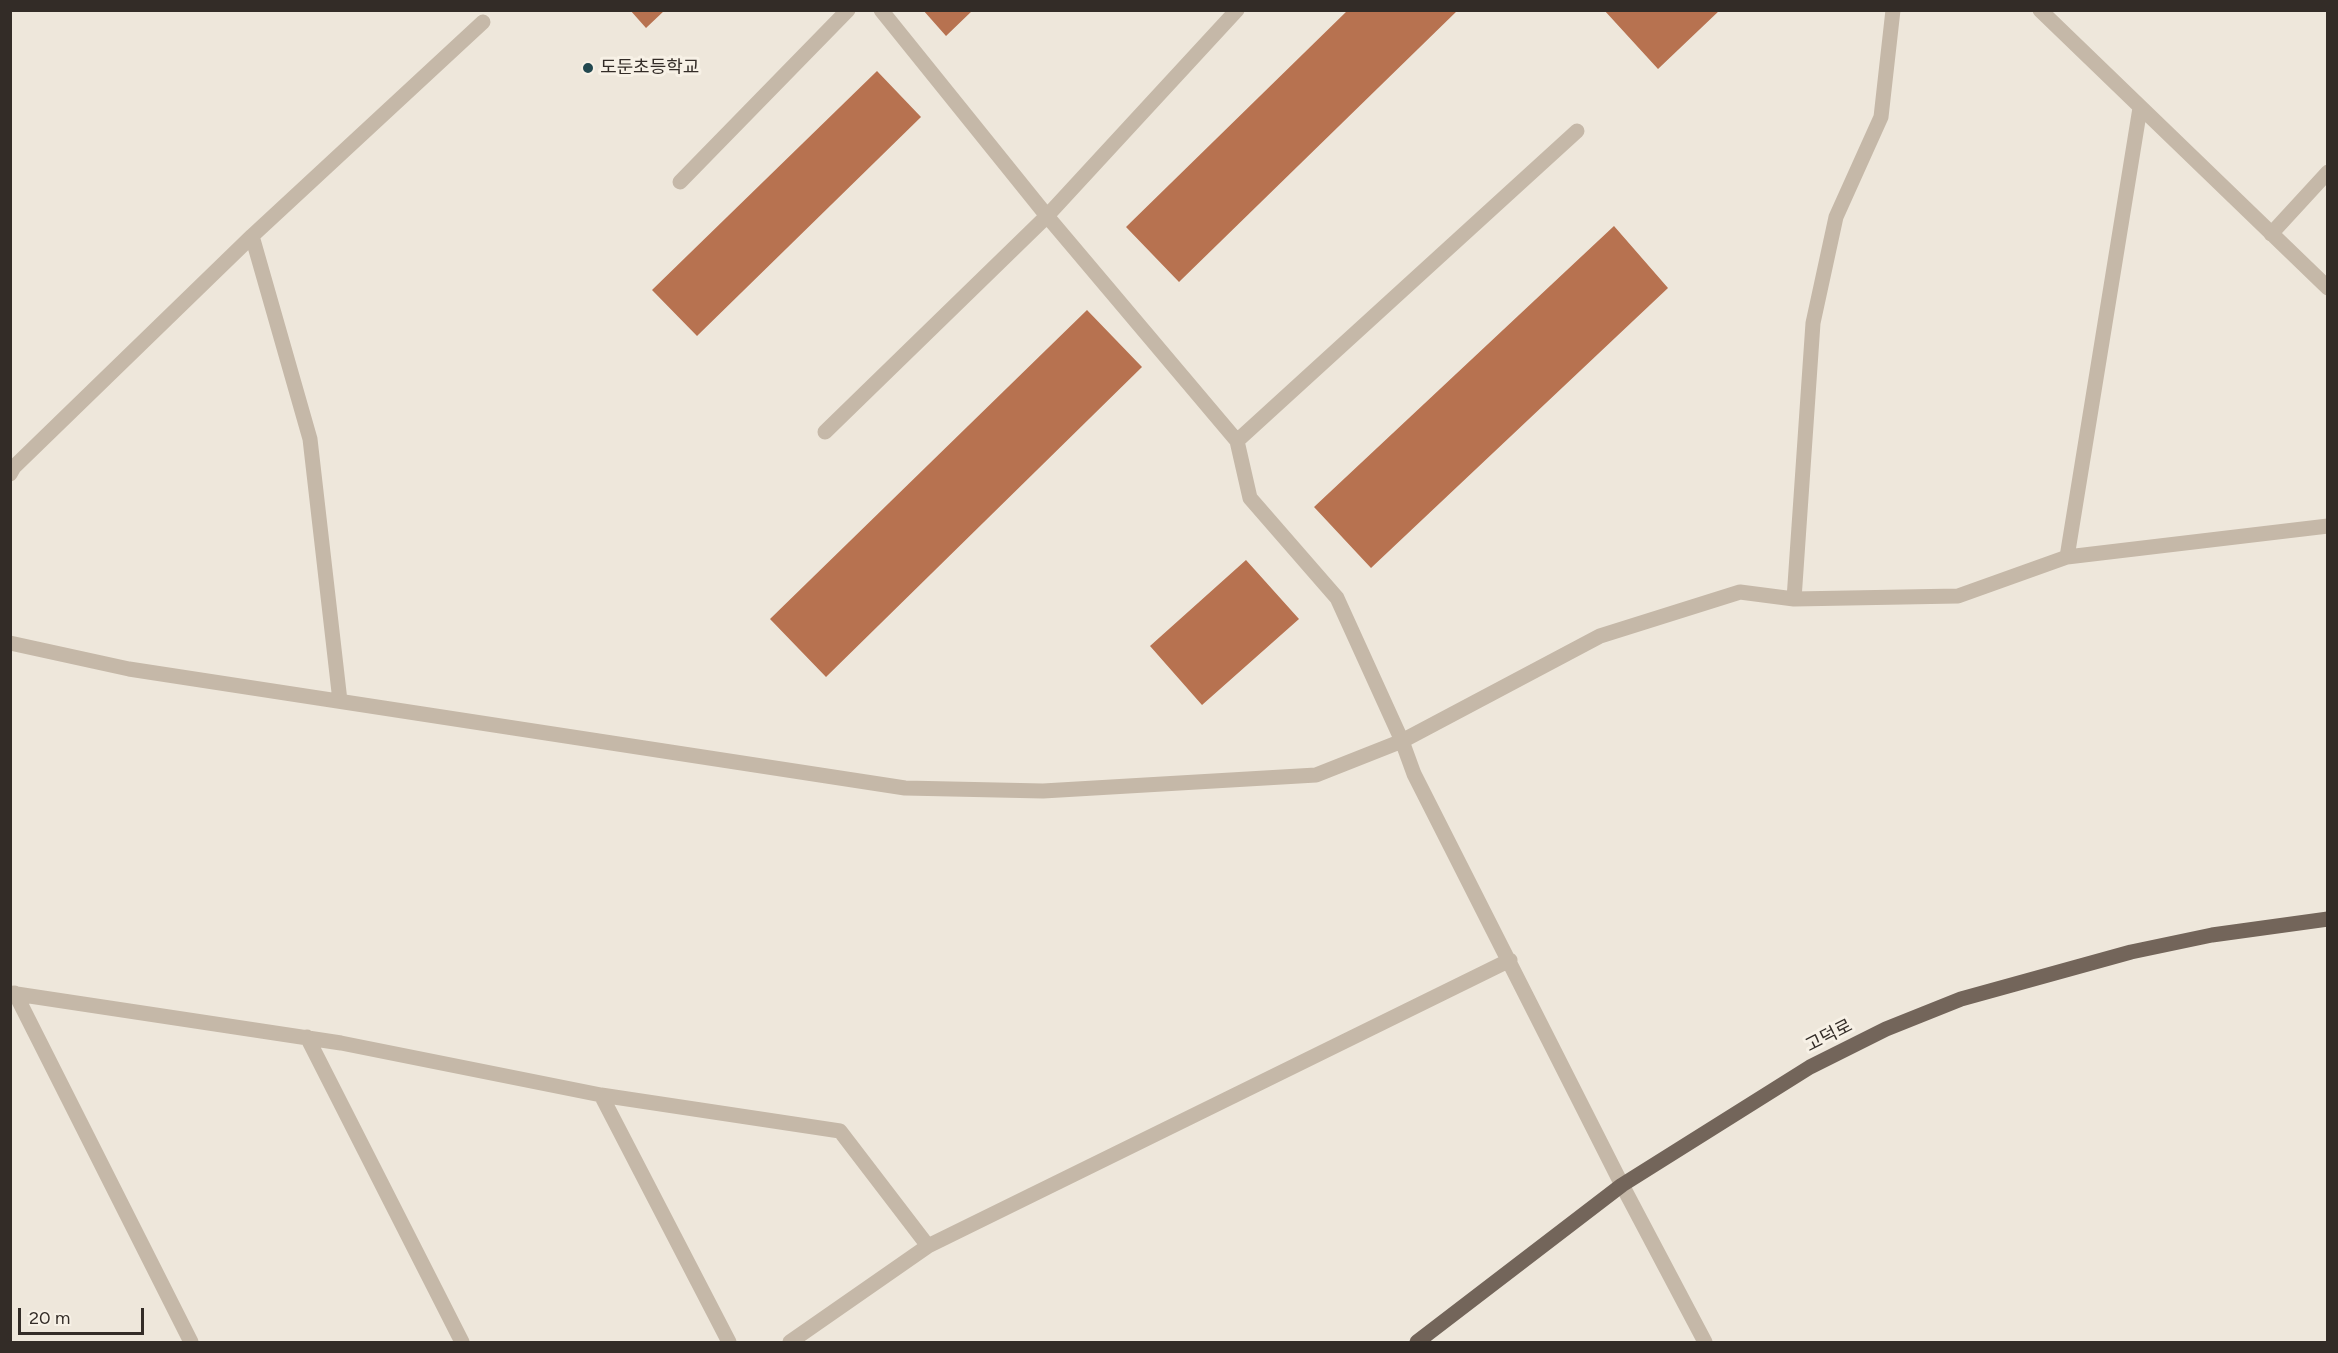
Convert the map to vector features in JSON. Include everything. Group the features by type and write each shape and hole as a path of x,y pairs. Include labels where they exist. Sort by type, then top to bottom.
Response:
{"main road":[{"name":"고덕로","path":"1417,1342 1622,1185 1810,1066 1886,1029 1961,999 2143,950 2212,935 2328,919"}],"street":[{"path":"681,182 848,10"},
{"path":"881,10 1047,216 1237,441 1250,498 1337,598 1402,741 1414,774 1622,1185 1705,1342"},
{"path":"825,432 1047,216 1237,10"},
{"path":"1794,599 1813,323 1836,217 1881,117 1893,10"},
{"path":"2040,10 2328,288"},
{"path":"10,474 14,467 252,236 483,22"},
{"path":"2067,557 2140,108"},
{"path":"1237,441 1577,130"},
{"path":"2271,234 2328,172"},
{"path":"252,236 310,438 340,701"},
{"path":"10,643 129,669 905,788 1043,791 1316,775 1402,741 1600,636 1740,592 1794,599 1958,596 2067,557 2328,526"},
{"path":"790,1342 928,1245 1510,960"},
{"path":"13,993 307,1037 601,1095 840,1131 928,1245"},
{"path":"13,993 191,1342"},
{"path":"307,1037 462,1342"},
{"path":"601,1095 729,1342"}],"building":[{"path":"630,10 665,10 646,28"},
{"path":"923,10 973,10 946,36"},
{"path":"1348,10 1458,10 1179,282 1126,227"},
{"path":"1604,10 1720,10 1658,69"},
{"path":"877,71 921,117 697,336 652,290"},
{"path":"1614,226 1668,288 1371,568 1314,507"},
{"path":"1087,310 1142,367 826,677 770,619"},
{"path":"1246,560 1299,619 1202,705 1150,646"}],"place":[{"name":"도둔초등학교","path":"588,68"}]}
